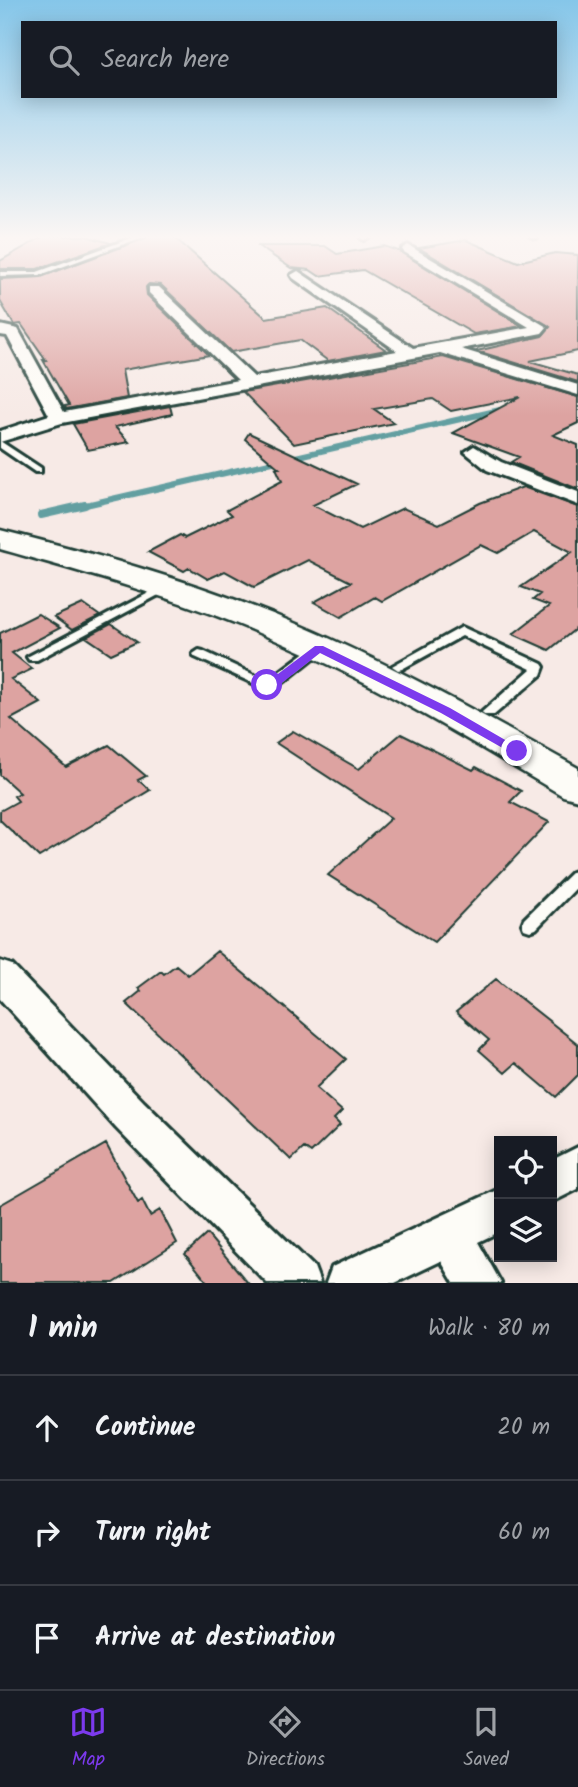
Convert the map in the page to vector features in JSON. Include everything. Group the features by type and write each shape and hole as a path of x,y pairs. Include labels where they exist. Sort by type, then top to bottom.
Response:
{"main road":[{"path":"0,521 254,600 398,666 578,761"},
{"path":"0,539 164,587 242,614 319,648 445,711 578,786"}],"street":[{"path":"159,296 250,383"},
{"path":"328,296 411,354"},
{"path":"0,437 60,418 443,348 537,330 540,327 487,296"},
{"path":"0,330 13,332 60,418"},
{"path":"443,348 574,389"},
{"path":"474,452 494,466 578,499"},
{"path":"0,975 130,1115 298,1283"},
{"path":"557,1179 578,1167"},
{"path":"348,1283 494,1213"},
{"path":"450,1236 480,1283"}],"lane":[{"path":"0,444 38,470"},
{"path":"33,657 164,587"},
{"path":"398,666 462,631 538,667 537,672 489,712"},
{"path":"199,654 267,685 274,683 319,648"},
{"path":"530,924 578,876"}],"building":[{"path":"0,296 148,296 209,355 122,370 127,398 66,409 65,406 69,405 43,360 46,360 21,324 14,325 0,301"},
{"path":"172,296 241,296 266,318 327,308 386,350 328,361 300,340 231,352"},
{"path":"408,296 473,296 522,326 474,334"},
{"path":"498,296 578,296 578,351 530,361 578,375 578,382 477,351 542,336 550,327"},
{"path":"443,357 578,397 578,423 553,435 578,445 578,489 511,462 519,457 453,433 520,397 451,411 433,399 374,409 394,423 294,444 243,392"},
{"path":"170,406 172,414 115,427 129,442 88,450 73,424"},
{"path":"249,433 357,484 313,505 360,529 403,508 439,524 480,503 523,487 578,507 578,627 549,650 513,634 549,606 533,600 540,594 521,587 572,552 534,532 498,553 481,545 382,601 375,597 341,617 314,602 351,582 308,560 254,587 225,571 208,579 189,568 184,571 148,552 180,535 185,538 232,515 227,510 282,481 276,468 279,468 245,439"},
{"path":"83,604 100,616 72,630 54,617"},
{"path":"38,614 60,628 12,653 32,669 11,679 41,703 11,719 66,767 109,745 146,776 138,780 150,790 39,857 0,820 0,811 18,801 14,796 20,793 0,775 0,633"},
{"path":"111,624 137,642 111,654 86,637"},
{"path":"293,731 359,769 401,734 473,770 476,767 521,791 510,802 549,822 434,942 328,875 391,818 276,743"},
{"path":"217,951 346,1059 316,1088 342,1111 334,1119 340,1125 311,1153 304,1148 291,1160 126,1003 141,991 138,988 161,971 164,974 176,965 188,975"},
{"path":"496,979 578,1044 578,1075 556,1097 516,1063 505,1073 479,1050 489,1040 456,1012"},
{"path":"106,1144 138,1203 142,1200 150,1216 160,1210 177,1243 114,1283 0,1283 0,1205"},
{"path":"207,1234 248,1283 208,1283 185,1254"}],"waterway":[{"path":"77,507 500,410"},
{"path":"41,515 85,505"}],"route":[{"path":"267,685 274,683 319,648 445,711 517,751"}]}
